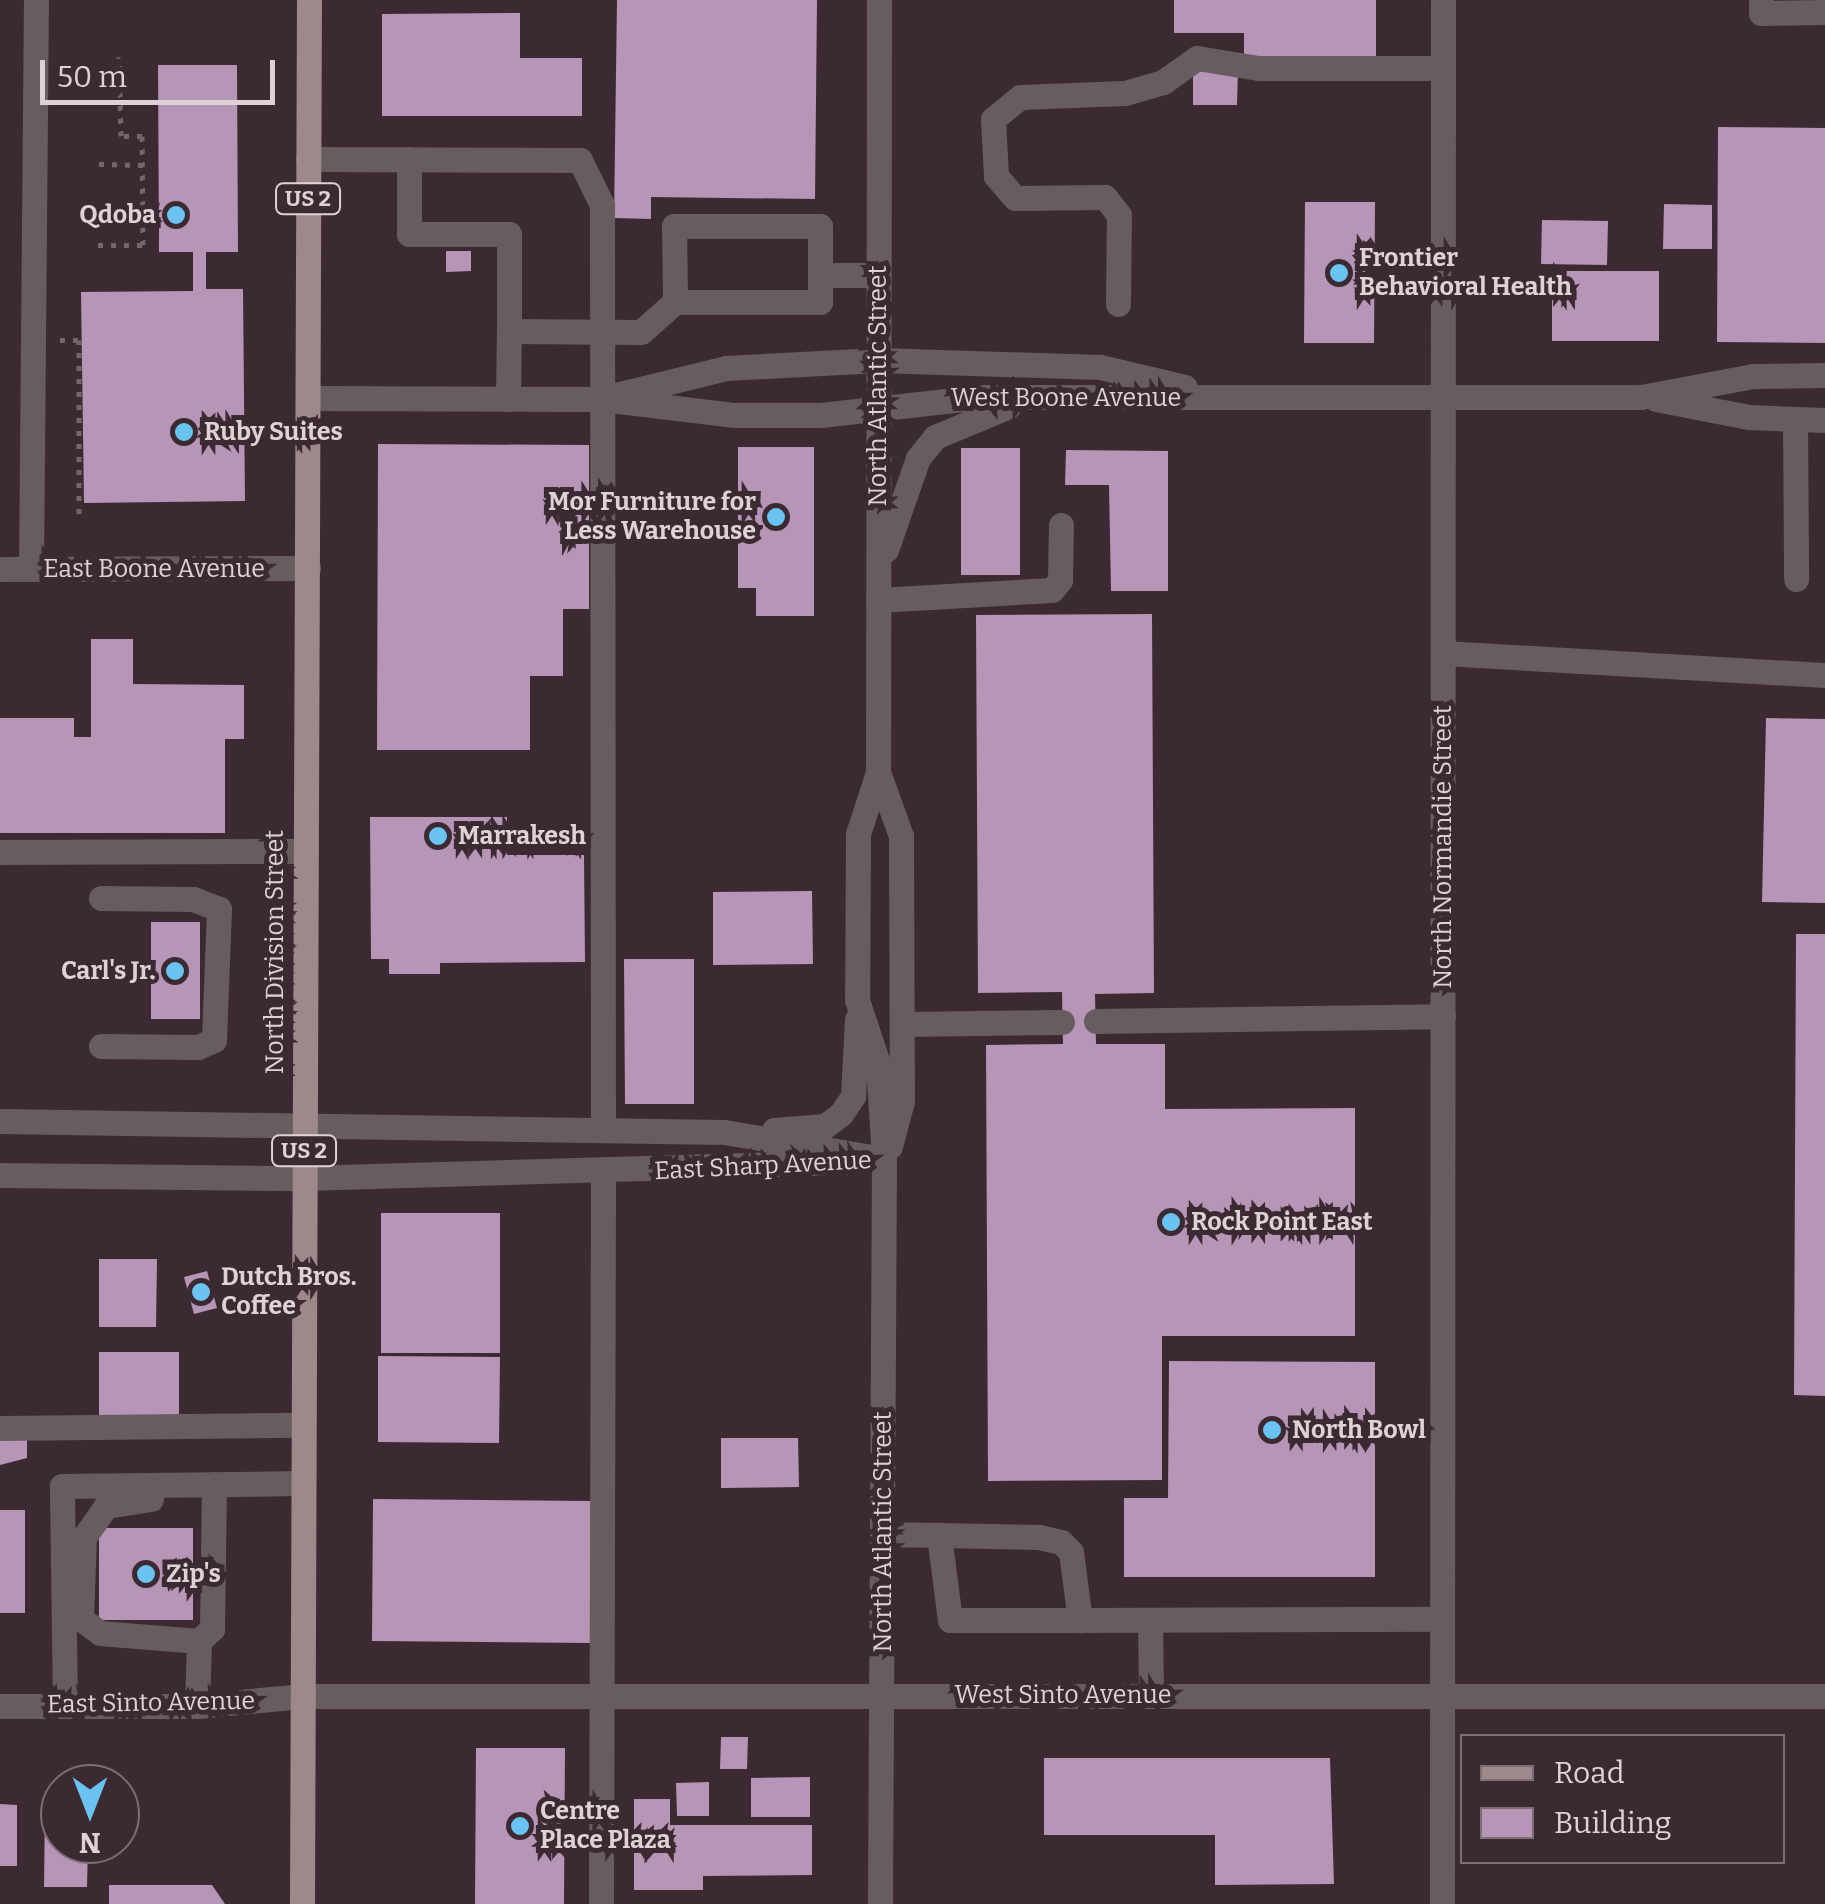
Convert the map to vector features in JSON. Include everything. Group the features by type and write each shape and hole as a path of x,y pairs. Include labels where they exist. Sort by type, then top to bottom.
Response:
{"main road":[{"name":"North Division Street","path":"302,1904 309,0"}],"street":[{"path":"32,569 36,0"},
{"name":"North Atlantic Street","path":"879,0 878,772 858,834 857,1000 878,1063 884,1160 880,1904"},
{"name":"North Normandie Street","path":"1442,1904 1443,0"},
{"path":"1761,0 1761,13 1825,12"},
{"path":"1118,304 1119,215 1105,197 1015,198 996,176 994,119 1020,96 1126,94 1164,82 1197,58 1258,68 1443,68"},
{"path":"308,158 580,160 602,206 604,1130"},
{"path":"409,158 408,234 509,234 508,398"},
{"path":"509,332 642,332 675,302 820,302 820,226 674,226 675,302"},
{"path":"820,275 878,275"},
{"name":"West Boone Avenue","path":"602,398 726,368 878,360 1100,367 1233,398"},
{"name":"West Boone Avenue","path":"1641,396 1752,376 1825,376"},
{"path":"1042,396 969,417 935,437 918,458 878,586 1052,590 1060,580 1061,525"},
{"name":"West Boone Avenue","path":"308,398 602,398 735,415 878,414 939,399 1042,396 1641,396 1825,420"},
{"path":"1795,419 1796,579"},
{"name":"East Boone Avenue","path":"0,569 308,568"},
{"path":"1443,653 1825,675"},
{"name":"North Atlantic Street","path":"878,772 900,836 902,1101 884,1160"},
{"path":"0,852 305,851"},
{"path":"101,898 193,898 219,910 214,1040 198,1048 101,1046"},
{"path":"724,1132 825,1126 841,1114 858,1072 857,1000"},
{"path":"1096,1022 1443,1016"},
{"path":"902,1024 1062,1022"},
{"name":"East Sharp Avenue","path":"0,1122 724,1132 884,1160"},
{"name":"East Sharp Avenue","path":"0,1175 304,1178 604,1173 884,1160"},
{"path":"600,1904 604,1173"},
{"path":"0,1428 302,1425"},
{"path":"65,1706 62,1486 302,1483"},
{"path":"214,1484 212,1629 198,1641 90,1628 81,1619 81,1557 84,1538 106,1506 214,1484"},
{"path":"883,1534 1061,1542 1071,1552 1080,1620"},
{"path":"939,1536 950,1620 1442,1619"},
{"path":"1150,1620 1151,1695"},
{"path":"198,1641 198,1706"},
{"name":"West Sinto Avenue","path":"302,1696 1825,1696"},
{"name":"East Sinto Avenue","path":"0,1706 198,1706 302,1696"}],"path":[{"path":"98,245 142,245 142,136 121,136 120,57"},
{"path":"99,164 142,165"},
{"path":"78,518 79,340"}],"building":[{"path":"617,0 817,0 815,199 651,197 651,219 614,218"},
{"path":"1174,0 1376,0 1376,57 1244,57 1244,33 1174,33"},
{"path":"520,13 520,58 582,58 582,116 382,116 382,14"},
{"path":"158,65 237,65 238,252 206,252 206,289 243,289 245,501 84,503 81,292 193,291 193,252 159,252"},
{"path":"1193,69 1238,69 1237,105 1193,105"},
{"path":"1718,127 1825,128 1825,343 1717,342"},
{"name":"Frontier Behavioral Health","path":"1305,202 1375,202 1374,343 1304,343"},
{"path":"1664,204 1712,205 1712,249 1663,249"},
{"path":"1542,220 1608,221 1607,265 1541,264"},
{"path":"446,251 471,251 471,271 446,272"},
{"path":"1552,271 1659,271 1659,341 1552,341"},
{"path":"378,444 589,445 589,609 563,609 563,676 530,676 530,750 377,750"},
{"name":"Mor Furniture for Less Warehouse","path":"738,447 814,447 814,616 756,616 756,588 738,588"},
{"path":"961,448 1020,448 1020,575 961,575"},
{"path":"1066,450 1168,451 1168,591 1111,591 1109,485 1065,485"},
{"name":"Rock Point East","path":"1152,614 1154,993 1095,994 1096,1044 1165,1044 1165,1109 1355,1108 1355,1336 1162,1336 1162,1480 988,1481 986,1045 1063,1044 1062,992 978,993 976,615"},
{"path":"91,639 133,639 133,684 244,685 244,739 225,739 225,833 0,833 0,718 74,718 74,737 91,737"},
{"path":"1766,718 1825,719 1825,903 1762,902"},
{"path":"370,817 507,817 507,855 584,855 585,962 440,963 440,974 389,974 389,959 371,959"},
{"path":"812,891 813,964 713,965 713,892"},
{"name":"Carl's Jr.","path":"151,922 200,922 200,1019 151,1019"},
{"path":"1796,934 1825,934 1825,1396 1794,1395"},
{"path":"624,959 694,959 694,1104 625,1104"},
{"path":"381,1213 500,1213 500,1353 381,1353"},
{"path":"99,1259 157,1259 156,1327 99,1327"},
{"name":"Dutch Bros. Coffee","path":"207,1271 217,1308 194,1314 184,1277"},
{"path":"99,1352 179,1352 179,1415 99,1415"},
{"path":"378,1356 500,1357 499,1443 378,1442"},
{"name":"North Bowl","path":"1169,1361 1375,1362 1375,1577 1124,1577 1124,1498 1168,1498"},
{"path":"0,1438 27,1438 27,1458 0,1465"},
{"path":"721,1438 798,1438 799,1487 721,1488"},
{"path":"373,1499 591,1501 590,1643 372,1641"},
{"path":"0,1510 25,1510 25,1613 0,1613"},
{"name":"Zip's","path":"99,1528 193,1528 193,1620 99,1620"},
{"path":"721,1737 748,1737 747,1769 720,1769"},
{"name":"Centre Place Plaza","path":"476,1748 565,1748 564,1904 475,1904"},
{"path":"1044,1758 1330,1758 1334,1884 1215,1885 1215,1835 1044,1835"},
{"path":"810,1777 810,1817 751,1817 751,1778"},
{"path":"709,1782 709,1816 677,1816 676,1783"},
{"path":"634,1799 670,1799 670,1825 812,1825 812,1875 703,1876 703,1890 634,1890"},
{"path":"0,1804 17,1805 17,1866 0,1866"},
{"path":"44,1864 88,1864 87,1887 44,1887"},
{"path":"109,1885 212,1885 225,1904 109,1904"}],"place":[{"name":"Qdoba","path":"176,215"},
{"name":"Frontier Behavioral Health","path":"1339,273"},
{"name":"Ruby Suites","path":"184,432"},
{"name":"Mor Furniture for Less Warehouse","path":"776,517"},
{"name":"Marrakesh","path":"438,836"},
{"name":"Carl's Jr.","path":"175,971"},
{"name":"Rock Point East","path":"1171,1222"},
{"name":"Dutch Bros. Coffee","path":"201,1292"},
{"name":"North Bowl","path":"1272,1430"},
{"name":"Zip's","path":"146,1574"},
{"name":"Centre Place Plaza","path":"520,1826"}]}
